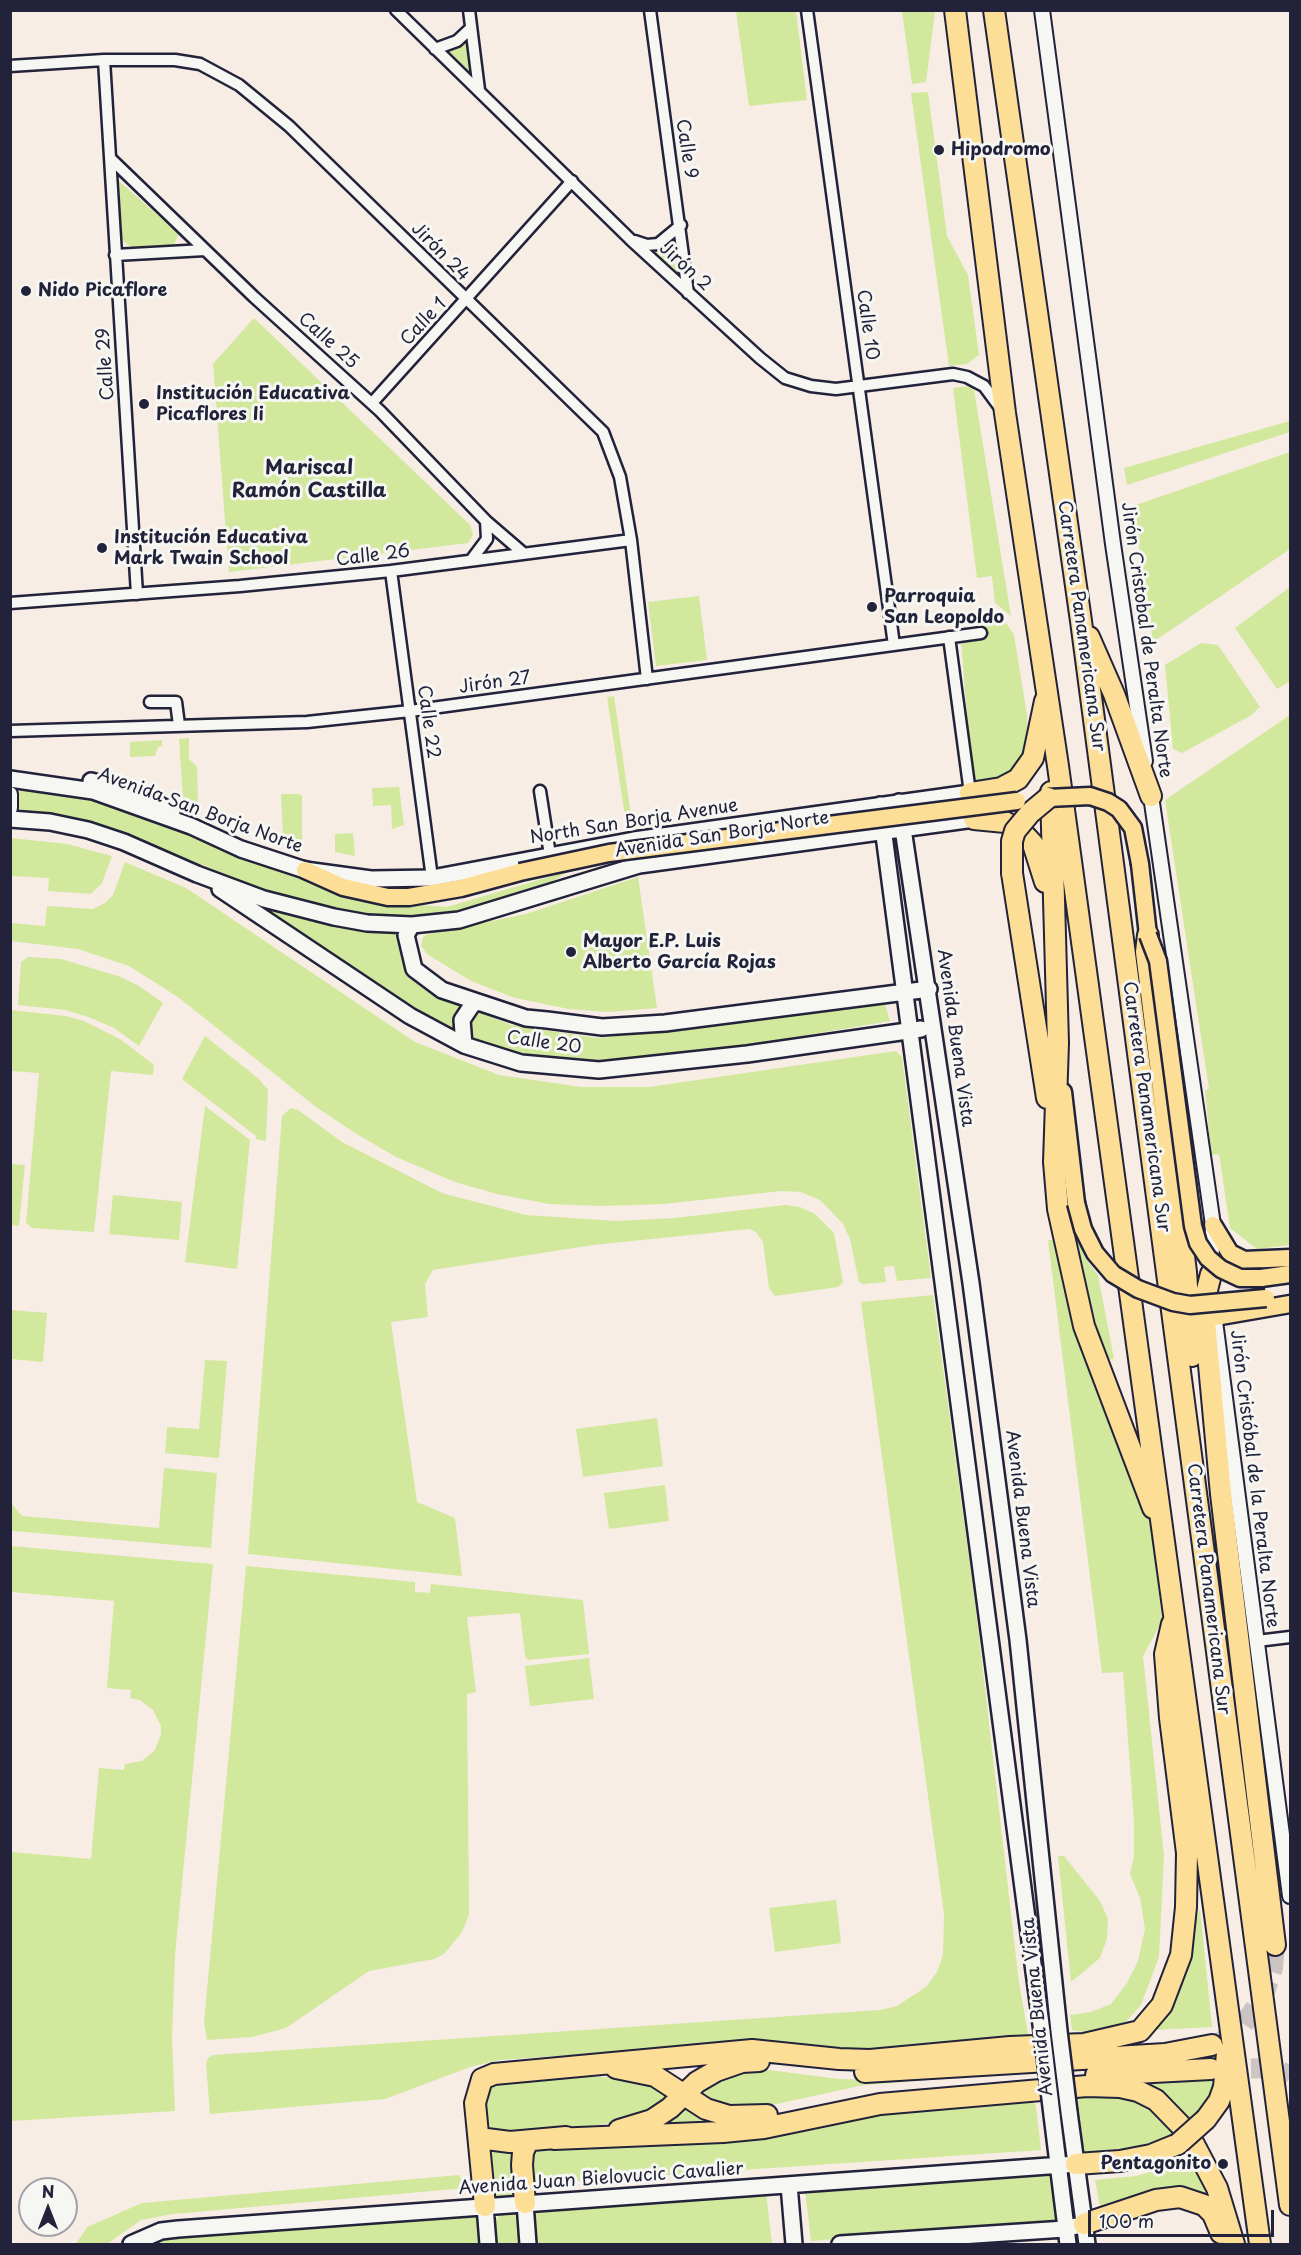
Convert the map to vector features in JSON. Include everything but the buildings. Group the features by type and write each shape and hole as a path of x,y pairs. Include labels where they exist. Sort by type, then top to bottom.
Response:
{"highway":[{"name":"Carretera Panamericana Sur","path":"994,10 1081,621 1290,2205"},
{"path":"955,14 1005,413"},
{"name":"Carretera Panamericana Sur","path":"1005,413 1058,766 1260,2244"},
{"path":"1081,621 1114,694 1151,796"},
{"path":"970,793 1001,788 1018,779 1023,773 1033,758 1046,694"},
{"path":"1054,1145 1058,1043 1050,793 1058,766"},
{"path":"1048,798 1030,813 1015,831 1011,853 1054,1145 1058,1209 1084,1326 1164,1534"},
{"path":"974,819 1005,822 1020,830 1033,844 1041,862 1053,920"},
{"path":"1148,935 1146,952 1186,1272 1192,1355 1185,1397"},
{"path":"1210,1274 1205,1298 1205,1322 1221,1494 1275,1945"},
{"path":"485,2206 476,2103 482,2079 536,2068 752,2050 870,2060 1010,2047 1084,2044 1140,2031 1161,2005 1181,1955 1186,1907 1187,1853 1170,1718 1165,1654 1175,1610"},
{"path":"1067,2164 1120,2161 1151,2155 1178,2144 1206,2119 1219,2101 1224,2087 1229,2036 1221,1955"},
{"path":"555,2139 629,2128 652,2120 697,2082 716,2071 742,2062 765,2061 831,2070 899,2071 1180,2052 1212,2045"},
{"path":"536,2068 578,2067 638,2071 655,2076 706,2109 729,2116 751,2117 905,2089 1028,2079 1211,2069"},
{"path":"479,2138 528,2141 723,2132 764,2128 880,2104 1087,2086 1129,2088 1156,2100 1188,2133 1217,2188 1234,2244"},
{"path":"525,2203 522,2165 523,2152 528,2141"},
{"path":"1072,2233 1156,2200 1185,2198 1198,2201 1209,2209 1217,2221 1224,2244"}],"main road":[{"path":"10,771 71,777 114,787 165,807 191,826"},
{"name":"Avenida San Borja Norte","path":"10,780 93,791 191,826 241,849 305,870"},
{"name":"North San Borja Avenue","path":"305,870 371,879 432,878 634,840 970,793"},
{"path":"305,870 343,888 388,897 409,897 461,888 520,872 620,852 1048,798 1090,796 1108,802 1128,819 1137,841 1148,935 1158,961 1193,1226 1198,1243 1208,1258 1221,1269 1240,1278 1290,1274"},
{"name":"Avenida Buena Vista","path":"899,802 929,989 972,1290 1027,1719 1069,2112 1067,2164 1072,2233 1087,2244"},
{"name":"Avenida Buena Vista","path":"880,804 1052,2115 1067,2164"},
{"path":"10,819 50,822 88,830 124,842 264,899 368,923 412,925"},
{"name":"Avenida San Borja Norte","path":"412,925 459,920 639,865 974,819"},
{"name":"Calle 20","path":"198,874 386,1002 464,1045 521,1063 599,1070 747,1054 934,1027"},
{"name":"Calle 20","path":"412,925 406,935 414,969 442,990 526,1018 602,1027 665,1023 929,989"},
{"path":"464,1045 462,1020 472,1005 478,1002"},
{"path":"1058,1043 1076,1203 1083,1229 1095,1252 1113,1274 1138,1289 1173,1302 1190,1305 1290,1294"},
{"path":"1213,1224 1230,1253 1244,1260 1290,1258"},
{"path":"1215,1317 1290,1304"},
{"path":"1001,1721 1027,1719"},
{"name":"Avenida Juan Bielovucic Cavalier","path":"131,2244 161,2231 178,2229 1067,2164"},
{"path":"789,2185 794,2244"},
{"path":"525,2203 528,2244"},
{"path":"485,2206 488,2244"},
{"path":"840,2244 1072,2233"}],"street":[{"name":"Jirón 2","path":"396,10 631,240 785,378 811,386 836,389 953,374 967,377 984,386 1005,413"},
{"path":"469,10 479,90"},
{"name":"Calle 9","path":"650,10 681,225 688,293"},
{"name":"Calle 10","path":"807,10 894,645"},
{"name":"Jirón Cristobal de Peralta Norte","path":"1042,10 1113,544 1213,1224 1210,1274"},
{"path":"435,49 457,41 471,28"},
{"name":"Jirón 24","path":"10,66 105,60 175,60 200,63 239,85 289,126 603,432 620,477 631,540 647,679"},
{"name":"Calle 29","path":"105,60 137,594"},
{"name":"Calle 25","path":"110,158 205,250 372,404 486,521 522,552"},
{"name":"Calle 1","path":"372,404 572,181"},
{"path":"631,240 647,245 658,244 681,225"},
{"path":"115,255 205,250"},
{"path":"472,559 487,539 486,521"},
{"name":"Calle 26","path":"10,603 391,571 522,552 631,540"},
{"name":"Calle 22","path":"391,571 432,878"},
{"name":"Jirón 27","path":"10,731 307,722 410,711 981,633"},
{"path":"949,637 970,793"},
{"path":"150,702 176,702 179,725"},
{"path":"540,790 550,855"},
{"path":"10,794 10,808"},
{"name":"Jirón Cristóbal de la Peralta Norte","path":"1210,1274 1290,1896"},
{"path":"1257,1641 1290,1637"}],"green space":[{"path":"736,11 796,11 807,100 749,106"},
{"path":"902,11 935,11 926,82 912,84"},
{"path":"470,33 477,87 442,48"},
{"path":"928,92 947,236 968,275 979,355 967,364 949,366 911,93"},
{"path":"119,181 176,231 178,235 174,245 133,248 122,240"},
{"path":"671,229 681,282 644,242 656,239"},
{"path":"254,318 470,525 473,535 468,543 229,572 213,364"},
{"path":"970,386 974,390 1011,616 995,603 992,576 977,578 953,388"},
{"path":"1290,421 1290,432 1127,485 1124,468"},
{"path":"1290,452 1290,549 1153,642 1133,506"},
{"path":"1290,587 1290,681 1277,689 1235,628"},
{"path":"699,596 707,660 656,666 648,602"},
{"path":"995,619 1005,621 1014,635 1027,715 1028,747 1014,771 1000,781 979,787 972,780 961,640 979,637 978,621"},
{"path":"1201,643 1218,645 1260,707 1250,716 1182,753 1173,749 1165,665"},
{"path":"614,696 633,830 627,830 607,697"},
{"path":"1290,715 1290,1245 1257,1249 1230,1228 1219,1154 1211,1155 1205,1090 1209,1089 1165,800"},
{"path":"189,738 189,759 197,767 198,804 183,798 179,739"},
{"path":"162,740 162,746 158,747 155,756 130,757 130,742"},
{"path":"27,787 85,797 123,807 205,836 358,901 447,907 569,871 528,897 462,915 415,919 369,917 317,906 267,891 120,832 91,824 22,814 16,805 17,793"},
{"path":"399,787 404,825 392,829 391,805 373,806 372,788"},
{"path":"281,794 302,796 302,843 283,838"},
{"path":"353,833 355,856 335,852 335,834"},
{"path":"11,838 67,844 112,856 102,883 91,894 48,891 49,878 11,876"},
{"path":"125,862 186,888 415,1042 499,1075 581,1087 649,1087 896,1051 902,1057 931,1278 897,1281 894,1266 884,1267 886,1282 864,1284 859,1282 850,1239 843,1224 820,1200 801,1192 781,1191 664,1204 601,1206 549,1204 497,1194 455,1182 396,1157 355,1133 316,1107 178,997 129,966 78,949 11,941 11,923 45,926 47,906 93,909 105,903 113,895"},
{"path":"638,877 657,1008 608,1012 569,1009 515,998 471,981 427,954 421,946 423,937 428,934 526,914"},
{"path":"273,907 332,922 402,934 401,950 409,973 435,994 511,1025 597,1038 884,1001 890,1021 665,1059 601,1062 525,1056 469,1040 373,989 272,917"},
{"path":"28,957 61,959 118,976 139,986 163,1003 139,1046 114,1028 91,1018 66,1010 18,1005 21,962"},
{"path":"11,1010 66,1016 84,1021 120,1039 154,1065 153,1075 111,1071 94,1232 32,1228 26,1223 39,1073 11,1071"},
{"path":"205,1036 259,1079 268,1090 266,1141 256,1139 256,1136 182,1079"},
{"path":"205,1106 250,1140 237,1269 185,1262"},
{"path":"291,1108 298,1110 342,1142 442,1193 526,1215 616,1221 675,1218 785,1205 800,1207 815,1214 834,1233 843,1282 838,1287 775,1296 769,1288 763,1242 756,1232 749,1229 593,1245 433,1270 425,1284 428,1317 391,1322 417,1502 455,1518 462,1576 248,1554 282,1116"},
{"path":"10,1164 25,1165 19,1226 11,1225"},
{"path":"113,1195 182,1202 179,1240 109,1234"},
{"path":"1072,1229 1085,1258 1098,1275 1114,1359 1101,1360"},
{"path":"1048,1240 1055,1240 1072,1312 1150,1516 1162,1621 1143,1656 1164,1856 1159,1957 1141,2005 1123,2025 1095,2034 1072,2030 1070,2015 1091,2012 1111,2004 1127,1983 1138,1961 1145,1929 1140,1898 1130,1874 1134,1857 1134,1821 1123,1672 1102,1673"},
{"path":"933,1295 975,1602 1019,1983 1029,2039 859,2052 763,2042 499,2060 470,2067 385,2099 210,2114 206,2064 208,2058 213,2055 880,2010 897,2006 926,1987 937,1972 943,1955 944,1914 861,1302"},
{"path":"11,1310 47,1313 43,1362 11,1359"},
{"path":"205,1360 227,1361 219,1458 165,1453 167,1427 199,1429"},
{"path":"657,1418 663,1466 583,1477 576,1429"},
{"path":"164,1468 217,1473 211,1548 13,1531 11,1528 11,1503 22,1516 159,1528"},
{"path":"665,1485 669,1521 609,1529 604,1493"},
{"path":"11,1546 213,1564 175,1955 172,2040 175,2111 11,2121 11,1852 91,1859 99,1768 124,1770 125,1764 142,1761 155,1750 161,1734 161,1726 153,1710 140,1700 130,1698 131,1690 107,1688 114,1601 11,1592"},
{"path":"246,1566 415,1582 415,1592 430,1593 431,1584 583,1600 589,1654 528,1660 525,1656 520,1613 467,1617 476,1692 467,1694 469,1915 462,1932 444,1954 434,1959 369,1971 286,2028 252,2037 207,2040 204,2023"},
{"path":"589,1658 594,1699 530,1706 525,1666"},
{"path":"1058,1856 1064,1856 1100,1901 1108,1919 1107,1939 1100,1958 1071,1982"},
{"path":"836,1900 841,1943 775,1952 769,1908"},
{"path":"1200,1909 1212,2027 1153,2030 1174,2007 1190,1962 1195,1920"},
{"path":"769,2070 839,2079 906,2080 906,2082 864,2085 758,2108 724,2107 697,2095 705,2087 728,2074"},
{"path":"562,2076 635,2078 672,2096 637,2119 537,2134 498,2134 492,2129 488,2122 486,2097 494,2084"},
{"path":"1212,2078 1213,2090 1205,2107 1190,2122 1179,2107 1159,2093 1129,2083"},
{"path":"1112,2095 1151,2107 1178,2132 1133,2152 1079,2158 1070,2099"},
{"path":"1033,2101 1036,2106 1041,2150 531,2184 529,2150 747,2138 881,2109"},
{"path":"684,2106 736,2126 645,2132"},
{"path":"496,2149 507,2149 516,2155 517,2193 510,2198 498,2198 491,2194 488,2157"},
{"path":"1196,2159 1214,2197 1165,2190 1101,2212 1095,2180 1136,2176"},
{"path":"1052,2173 1059,2221 811,2241 805,2190"},
{"path":"459,2175 466,2188 173,2214 141,2220 107,2244 76,2244 87,2227 142,2203"},
{"path":"766,2193 772,2243 534,2244 532,2214 535,2210"},
{"path":"513,2213 520,2221 522,2244 495,2244 494,2223 500,2214"},
{"path":"476,2214 481,2217 483,2244 145,2244 179,2235"}],"tunnel":[{"path":"1220,2042 1241,2028 1264,1995 1273,1968 1275,1945"},
{"path":"1221,2069 1276,2068 1290,2077"}],"place":[{"name":"Hipodromo","path":"939,150"},
{"name":"Nido Picaflore","path":"26,291"},
{"name":"Institución Educativa Picaflores Ii","path":"144,404"},
{"name":"Institución Educativa Mark Twain School","path":"102,548"},
{"name":"Parroquia San Leopoldo","path":"872,607"},
{"name":"Mayor E.P. Luis Alberto García Rojas","path":"571,952"},
{"name":"Pentagonito","path":"1223,2164"}],"district":[{"name":"Mariscal Ramón Castilla","path":"309,480"}]}
